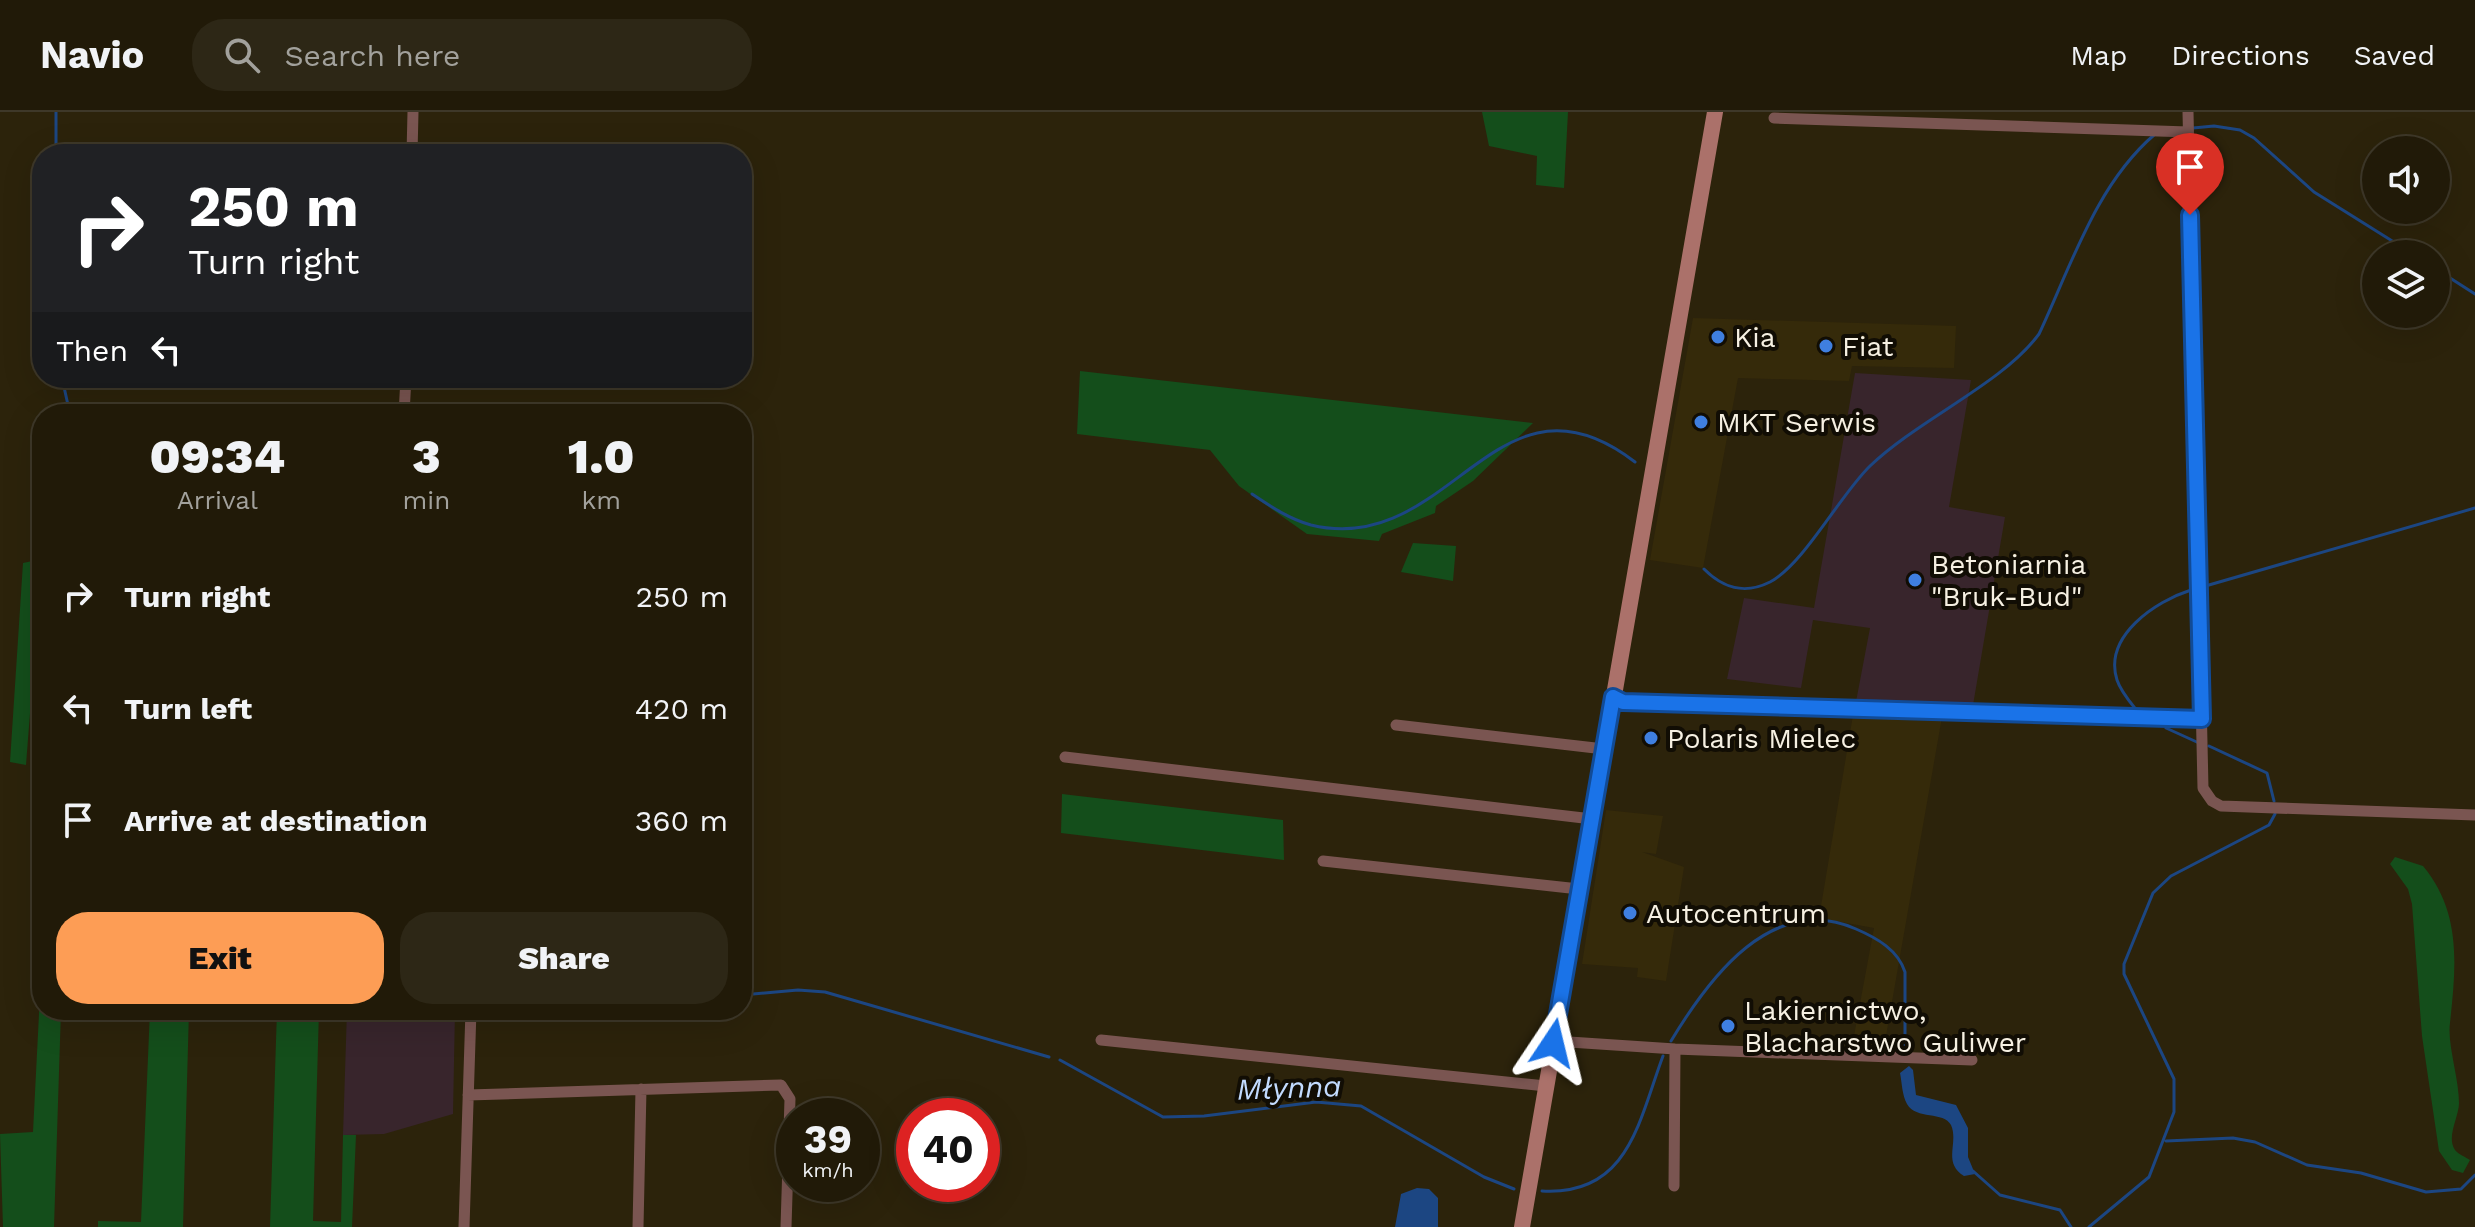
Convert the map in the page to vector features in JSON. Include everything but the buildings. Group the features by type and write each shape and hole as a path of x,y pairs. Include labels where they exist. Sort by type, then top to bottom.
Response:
{"street":[{"path":"412,144 413,112"},
{"path":"1522,1227 1715,112"},
{"path":"2188,112 2203,788 2212,801 2221,806 2475,815"},
{"path":"1774,118 2188,132"},
{"path":"1613,697 1623,702 2202,719"},
{"path":"1396,725 1604,749"},
{"path":"1065,757 1592,819"},
{"path":"1323,861 1579,889"},
{"path":"464,1227 471,1020"},
{"path":"1101,1040 1546,1086"},
{"path":"1554,1041 1675,1049 1972,1060"},
{"path":"1674,1186 1675,1049"},
{"path":"468,1095 781,1085 790,1099 786,1227"},
{"path":"638,1227 641,1089"}],"shaded area":[{"path":"1693,318 1956,326 1954,368 1852,366 1849,381 1738,378 1703,568 1650,560"},
{"path":"1855,373 1971,380 1949,507 2005,517 1972,711 1855,707 1870,628 1813,620 1801,688 1727,679 1744,598 1814,608"},
{"path":"1853,715 1942,717 1883,1053 1851,1052 1874,928 1819,918"},
{"path":"1606,810 1663,816 1656,854 1642,852 1684,867 1666,981 1637,977 1638,968 1582,964"},
{"path":"347,1020 455,1020 453,1114 384,1134 343,1135"}],"green space":[{"path":"1482,112 1568,112 1564,188 1536,185 1537,156 1489,146"},
{"path":"1080,371 1533,423 1473,481 1436,506 1435,513 1382,534 1379,541 1307,534 1239,486 1210,450 1077,434"},
{"path":"1413,543 1456,546 1453,581 1401,572"},
{"path":"32,561 32,688 26,765 10,762 23,563"},
{"path":"1062,794 1283,820 1284,860 1061,833"},
{"path":"2395,857 2423,866 2445,902 2450,921 2454,981 2450,1031 2459,1103 2452,1139 2455,1150 2470,1160 2463,1173 2452,1170 2439,1151 2422,1036 2412,904 2408,889 2390,864"},
{"path":"39,1020 61,1020 54,1227 3,1227 0,1134 33,1132"},
{"path":"150,1020 189,1020 183,1227 98,1227 98,1221 141,1222"},
{"path":"277,1020 319,1020 313,1221 341,1222 343,1135 356,1135 352,1227 270,1227"}],"water":[{"path":"1909,1066 1913,1070 1916,1095 1956,1105 1968,1128 1968,1157 1975,1174 1964,1176 1954,1165 1951,1125 1942,1118 1917,1112 1907,1104 1900,1073"},
{"path":"1417,1188 1429,1189 1438,1198 1438,1227 1395,1227 1401,1194"}],"waterway":[{"name":"Młynna","path":"56,112 56,144"},
{"path":"2193,128 2214,126 2240,130 2254,138 2314,192 2391,240"},
{"path":"1704,569 1734,588 1751,588 1770,582 1783,573 1809,545 1870,466 2023,352 2039,334 2101,202 2134,155 2154,135"},
{"path":"2450,278 2475,294"},
{"name":"Młynna","path":"64,388 68,404"},
{"path":"1252,494 1287,516 1311,525 1359,528 1401,514 1508,444 1545,431 1587,435 1635,462"},
{"path":"2202,587 2475,508"},
{"path":"2138,712 2117,680 2115,664 2118,649 2125,635 2149,612 2191,590"},
{"path":"2166,728 2199,743"},
{"path":"2209,746 2267,773 2274,801"},
{"path":"2089,1227 2149,1177 2174,1112 2174,1079 2124,974 2124,964 2153,893 2171,876 2269,825 2275,814"},
{"name":"Młynna","path":"1671,1041 1704,992 1746,948 1771,932 1797,922 1825,921 1872,936 1892,951 1902,964 1905,972 1905,1053"},
{"name":"Młynna","path":"752,994 798,990 825,992 1049,1057"},
{"name":"Młynna","path":"1542,1191 1571,1189 1594,1181 1612,1167 1637,1128 1663,1056"},
{"name":"Młynna","path":"1060,1060 1163,1117 1204,1116 1316,1102 1361,1106 1484,1177 1514,1189"},
{"path":"2166,1141 2233,1138 2255,1142 2307,1165 2361,1173 2426,1192 2461,1189 2475,1175"},
{"name":"Młynna","path":"1973,1171 2000,1195 2060,1210 2071,1227"}],"place":[{"name":"Kia","path":"1718,337"},
{"name":"Fiat","path":"1826,346"},
{"name":"MKT Serwis","path":"1701,422"},
{"name":"Betoniarnia \"Bruk-Bud\"","path":"1915,580"},
{"name":"Polaris Mielec","path":"1651,738"},
{"name":"Autocentrum","path":"1630,913"},
{"name":"Lakiernictwo, Blacharstwo Guliwer","path":"1728,1026"}],"route":[{"path":"1553,1043 1613,697 1623,702 2202,719 2190,215"}]}
